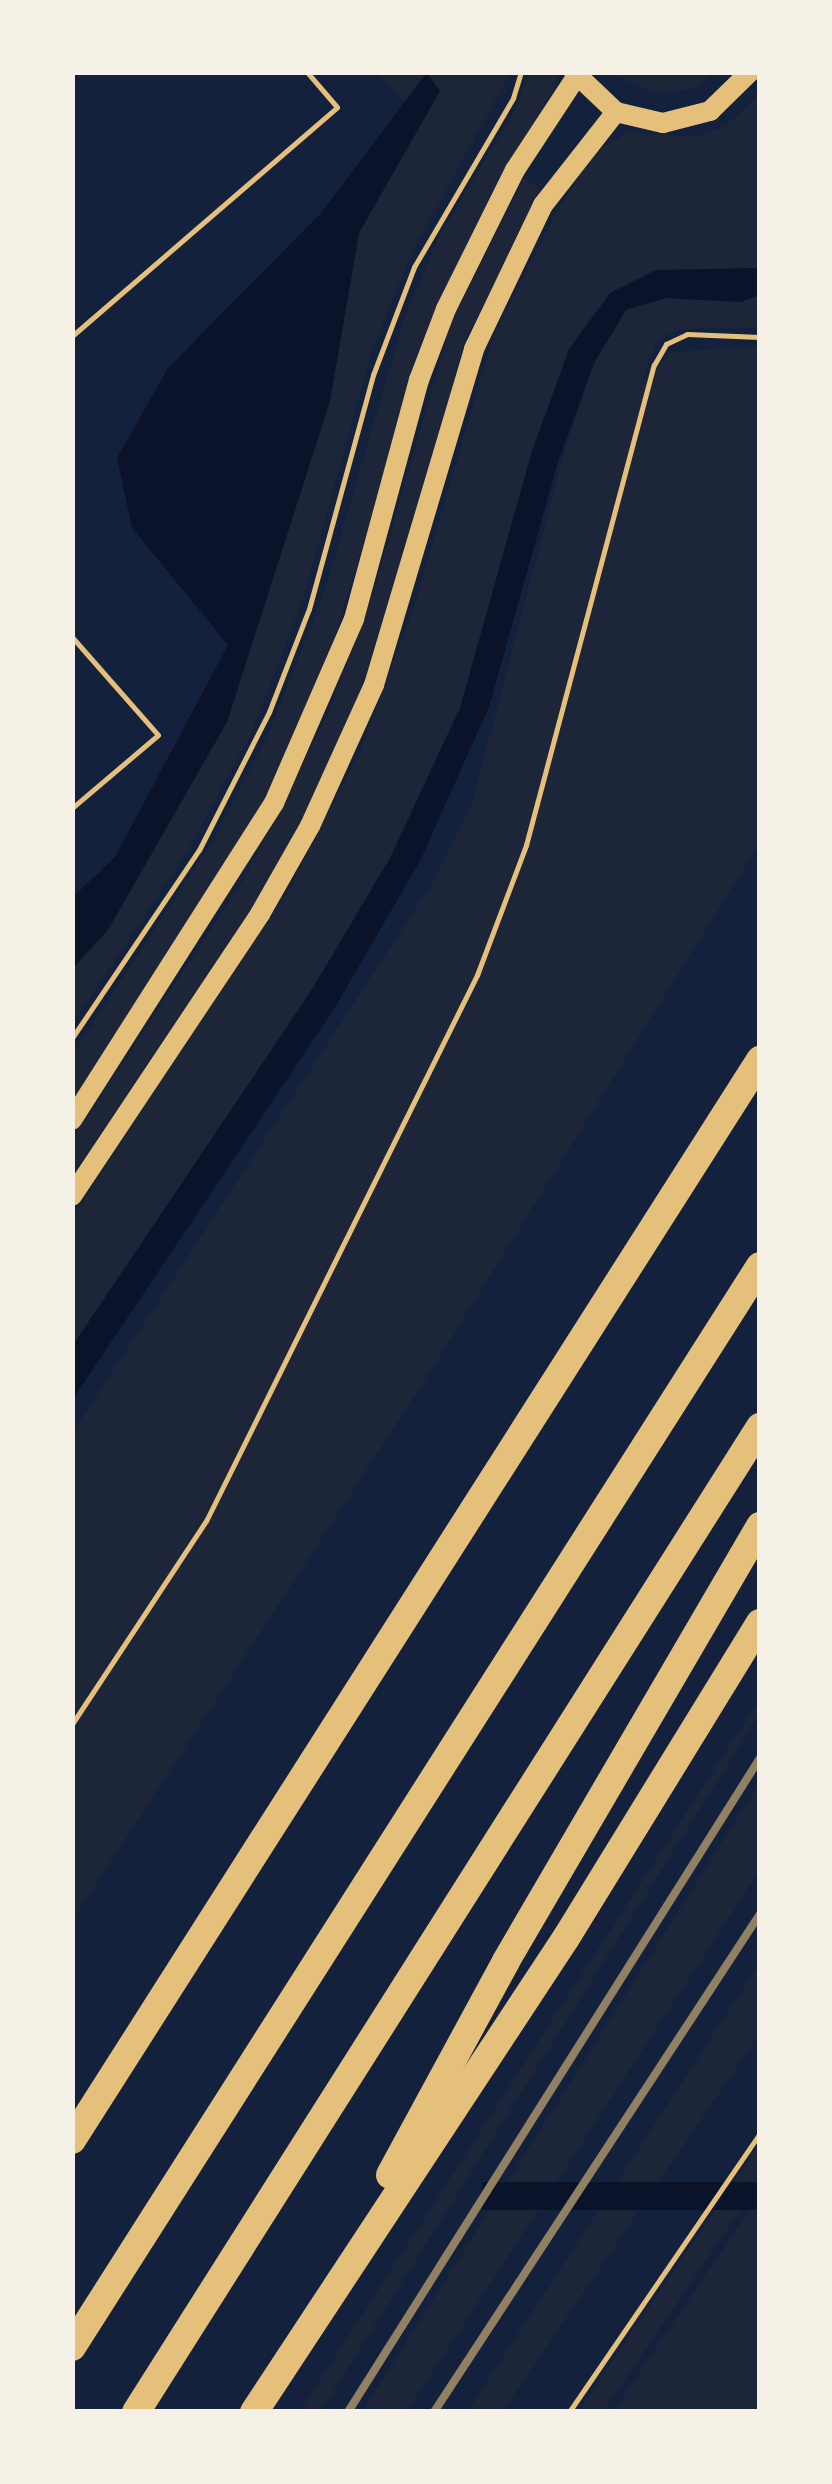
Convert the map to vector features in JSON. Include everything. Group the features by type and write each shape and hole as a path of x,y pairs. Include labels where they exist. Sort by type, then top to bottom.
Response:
{"highway":[{"path":"72,2140 760,1060"},
{"path":"72,2347 760,1266"},
{"path":"136,2412 760,1427"},
{"path":"304,2334 506,1960 760,1526"},
{"path":"254,2412 566,1938 760,1623"}],"main road":[{"path":"72,1120 230,880 300,750 368,579 419,380 446,309 515,170 575,75 616,112 647,122 695,118 723,102 750,72"},
{"path":"72,1196 260,914 310,826 374,685 474,348 543,205 616,112"}],"path":[{"path":"72,336 338,108 308,72"},
{"path":"72,1038 198,850 269,712 308,608 374,374 414,267 513,98 521,72"},
{"path":"72,1724 206,1521 478,975 526,845 654,365 666,344 687,334 760,337"},
{"path":"72,637 158,735 72,808"},
{"path":"568,2412 760,2132"}],"shaded area":[{"path":"377,73 425,73 403,102"},
{"path":"427,73 510,73 413,250 372,350 302,602 251,734 188,850 73,1023 73,968 108,930 227,722 329,403 359,233 440,91"},
{"path":"427,73 440,91 359,233 330,401 227,722 108,930 73,968 73,897 115,857 228,645 132,528 117,458 168,368 320,214"},
{"path":"529,73 557,73 556,84 438,301 325,667 261,809 73,1103 73,1054 214,839 270,731 326,587 405,316 439,237 513,113"},
{"path":"610,73 715,73 691,89 655,94"},
{"path":"759,95 759,268 610,293 532,451 460,708 390,858 311,991 73,1345 73,1215 288,891 358,756 413,610 493,338 558,209 595,153 629,132 696,137 725,126"},
{"path":"524,178 543,191 465,340 408,553 368,674 320,785 263,891 73,1175 73,1138 243,881 330,710 375,587 452,321"},
{"path":"759,268 759,295 741,302 666,298 626,310 594,363 558,462 489,707 420,861 333,1011 73,1399 73,1345 311,991 390,858 460,708 532,451 569,349 610,293 656,270"},
{"path":"759,295 759,327 680,329 658,339 642,381 672,352 759,346 759,844 423,1383 73,1919 73,1432 434,881 472,804 563,457 594,363 626,310 666,298 741,302"},
{"path":"759,1700 759,1715 321,2411 300,2411"},
{"path":"759,1784 759,1871 407,2411 363,2411"},
{"path":"759,1964 759,2034 503,2411 468,2411"},
{"path":"759,2145 759,2182 604,2411 578,2412"},
{"path":"482,2182 759,2182 759,2210 482,2210"},
{"path":"759,2196 759,2411 613,2412"}],"railway":[{"path":"348,2412 760,1758"},
{"path":"434,2412 760,1914"}]}
